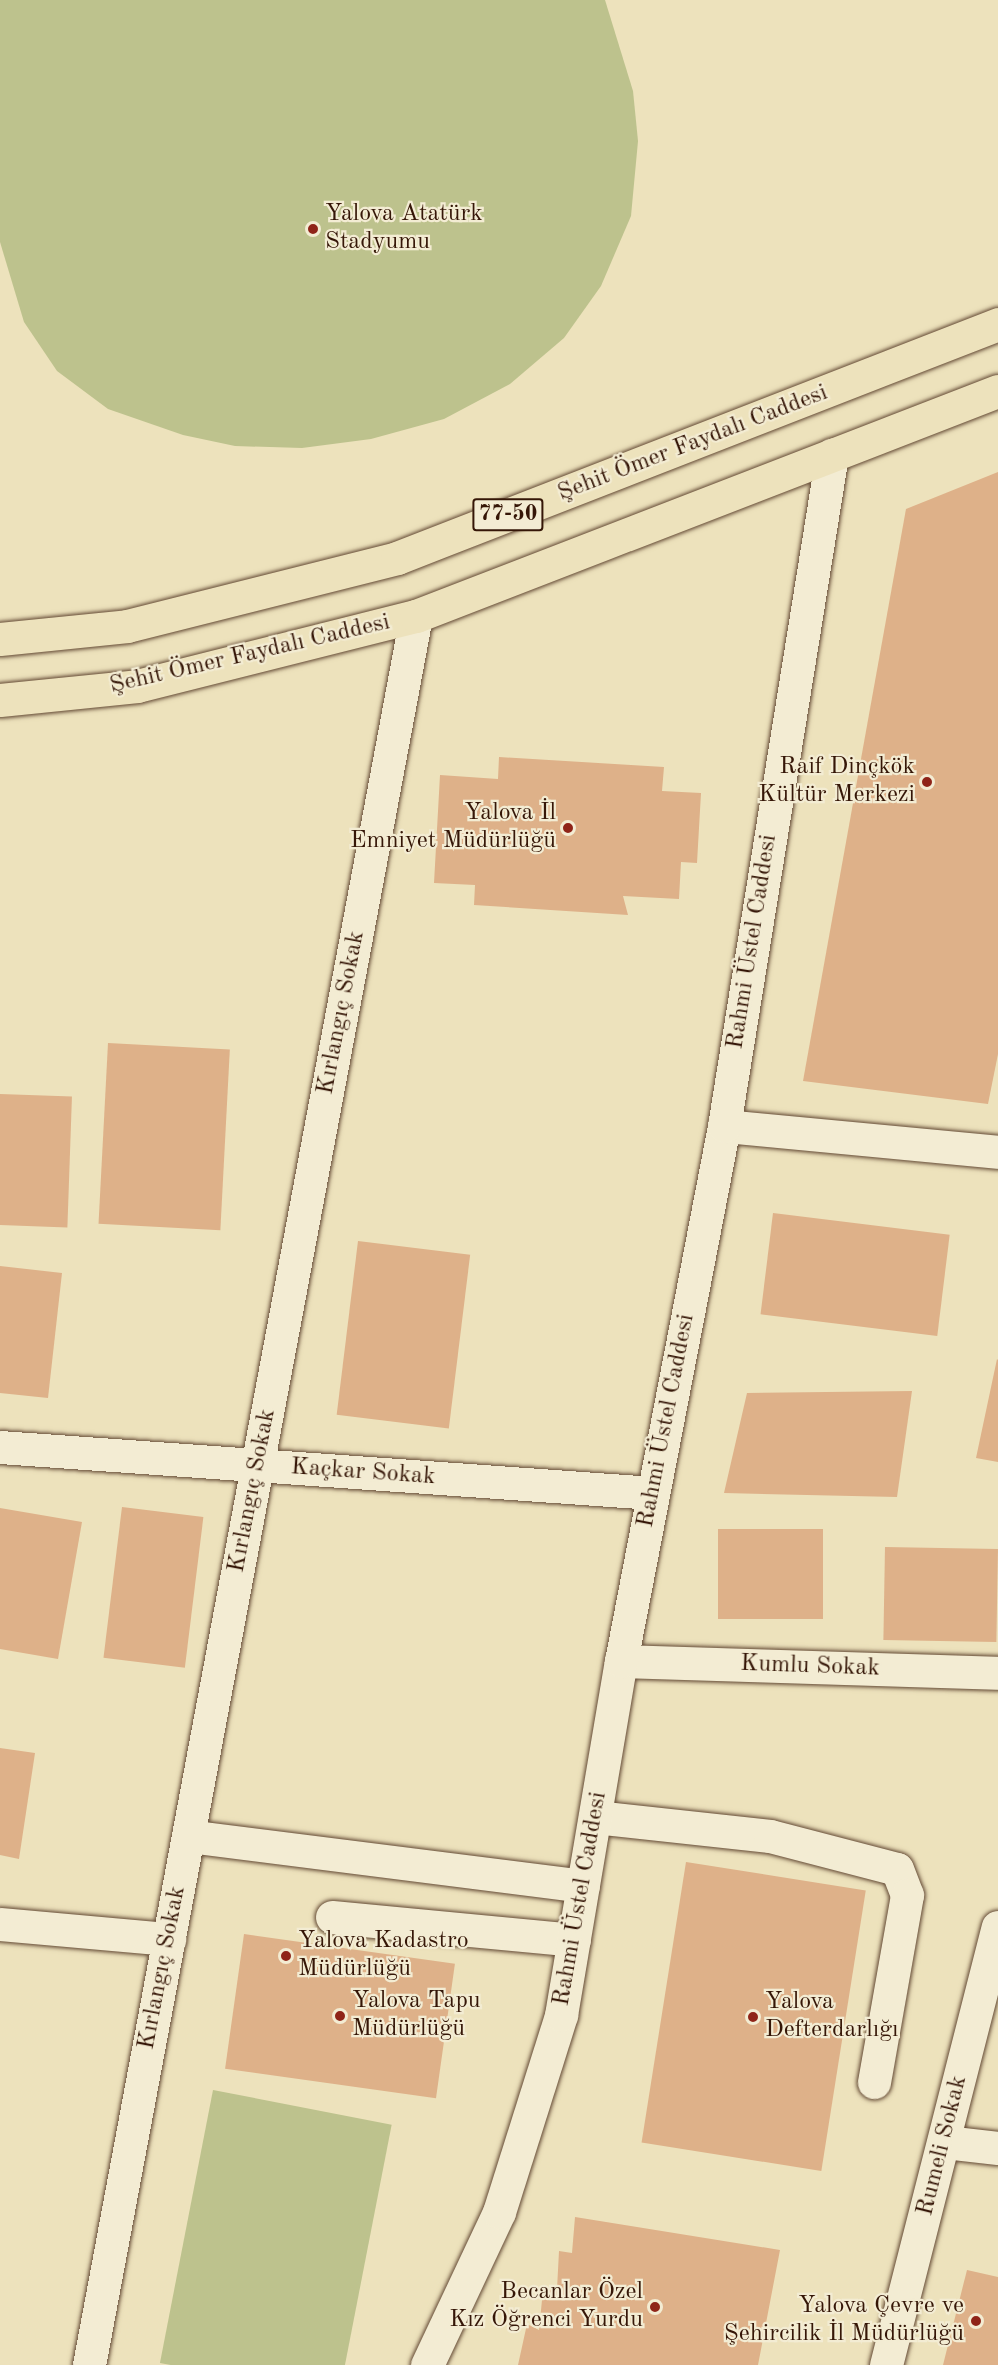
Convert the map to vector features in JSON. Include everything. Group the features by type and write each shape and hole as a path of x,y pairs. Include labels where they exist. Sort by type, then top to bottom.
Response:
{"main road":[{"name":"Şehit Ömer Faydalı Caddesi","path":"0,639 127,626 397,558 998,324"},
{"name":"Şehit Ömer Faydalı Caddesi","path":"0,700 137,686 416,616 998,391"}],"street":[{"name":"Rahmi Üstel Caddesi","path":"427,2365 499,2212 561,2015 621,1660 724,1126 832,455"},
{"name":"Kırlangıç Sokak","path":"89,2365 416,616"},
{"path":"724,1126 998,1152"},
{"name":"Kaçkar Sokak","path":"0,1447 653,1493"},
{"name":"Kumlu Sokak","path":"621,1660 998,1673"},
{"path":"595,1817 770,1836 897,1869 907,1895 874,2082"},
{"path":"188,1836 583,1886"},
{"path":"332,1917 574,1940"},
{"path":"0,1924 169,1939"},
{"name":"Rumeli Sokak","path":"886,2365 945,2142 998,1927"},
{"path":"945,2142 998,2148"}],"green space":[{"name":"Yalova Atatürk Stadyumu","path":"0,0 605,0 633,91 638,141 631,216 601,286 564,338 510,384 444,419 371,439 302,448 235,446 183,435 108,409 57,371 24,322 0,242"},
{"path":"213,2090 392,2125 345,2365 171,2365 160,2363"}],"building":[{"name":"Raif Dinçkök Kültür Merkezi","path":"998,472 998,1054 988,1104 803,1081 906,509"},
{"name":"Yalova İl Emniyet Müdürlüğü","path":"499,757 664,767 662,791 701,793 697,863 681,862 679,899 623,896 628,915 474,905 475,885 434,883 440,775 498,779"},
{"path":"108,1043 230,1049 220,1230 99,1224"},
{"path":"0,1094 72,1097 67,1227 0,1225"},
{"path":"773,1213 950,1235 937,1336 761,1314"},
{"path":"358,1241 470,1255 449,1428 337,1415"},
{"path":"0,1266 62,1273 48,1398 0,1393"},
{"path":"998,1360 998,1462 976,1458"},
{"path":"912,1391 897,1497 724,1493 747,1393"},
{"path":"122,1507 203,1517 185,1668 103,1658"},
{"path":"0,1508 82,1522 58,1659 0,1649"},
{"path":"718,1529 823,1529 823,1619 718,1619"},
{"path":"885,1547 998,1549 996,1642 883,1640"},
{"path":"0,1748 35,1753 19,1859 0,1855"},
{"name":"Yalova Defterdarlığı","path":"686,1862 866,1890 821,2171 642,2143"},
{"name":"Yalova Tapu Müdürlüğü","path":"244,1934 455,1964 436,2098 225,2069"},
{"name":"Becanlar Özel Kız Öğrenci Yurdu","path":"575,2217 780,2250 758,2365 518,2365 527,2324 539,2330 543,2290 557,2289 559,2251 572,2253"},
{"name":"Yalova Çevre ve Şehircilik İl Müdürlüğü","path":"967,2270 998,2277 998,2365 943,2365"}],"place":[{"name":"Yalova Atatürk Stadyumu","path":"313,229"},
{"name":"Raif Dinçkök Kültür Merkezi","path":"927,782"},
{"name":"Yalova İl Emniyet Müdürlüğü","path":"568,828"},
{"name":"Yalova Kadastro Müdürlüğü","path":"286,1956"},
{"name":"Yalova Tapu Müdürlüğü","path":"340,2016"},
{"name":"Yalova Defterdarlığı","path":"753,2017"},
{"name":"Becanlar Özel Kız Öğrenci Yurdu","path":"655,2307"},
{"name":"Yalova Çevre ve Şehircilik İl Müdürlüğü","path":"976,2321"}]}
